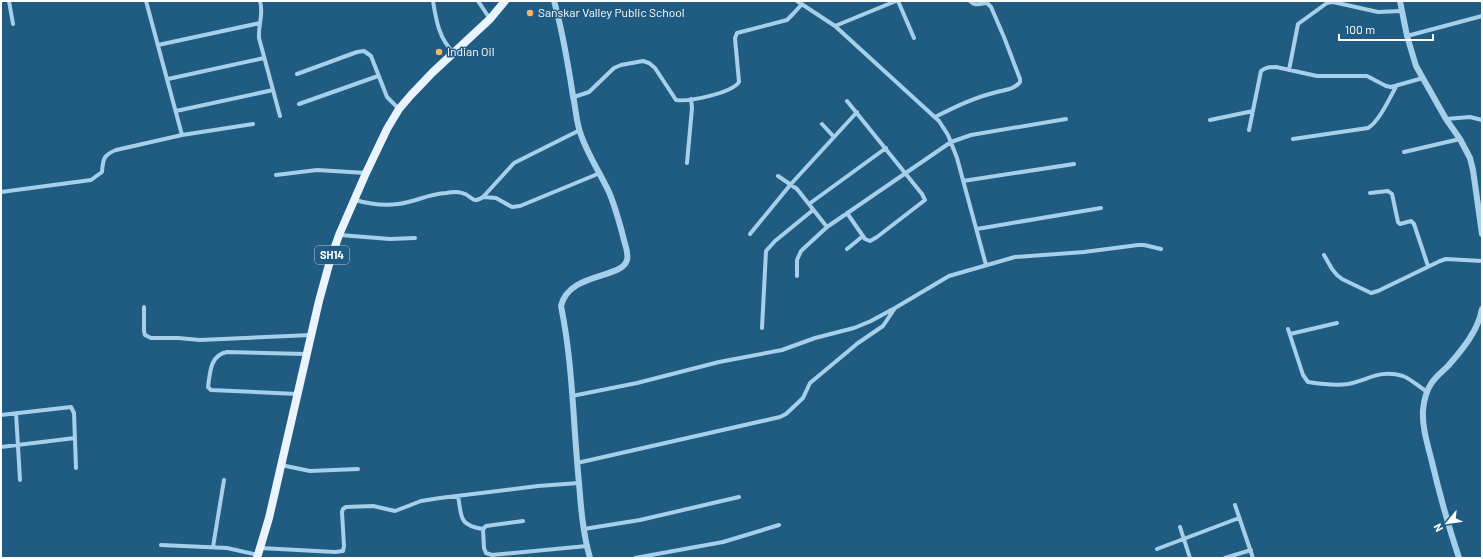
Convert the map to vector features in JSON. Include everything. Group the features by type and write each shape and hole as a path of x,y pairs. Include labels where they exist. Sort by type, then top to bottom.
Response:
{"main road":[{"name":"SH14","path":"258,554 269,518 311,335 330,261 339,234 366,173 387,129 399,109 454,52 490,19 505,1"}],"street":[{"path":"9,1 13,24"},
{"path":"146,1 182,134"},
{"path":"260,1 262,17 258,30 259,38 280,116"},
{"path":"433,1 443,42 454,52"},
{"path":"478,1 490,19"},
{"path":"554,1 561,26 574,97 576,118 616,211 627,251 627,260 622,267 587,280 568,291 563,299 562,306 572,396 579,484 586,546 590,558"},
{"path":"797,1 835,26 939,121 951,142 986,265"},
{"path":"835,26 897,1 914,38"},
{"path":"935,117 984,95 1014,88 1020,82 1004,37 991,7 988,3 977,5 972,4 970,1"},
{"path":"1400,1 1414,61 1446,119 1460,139 1470,158 1482,234"},
{"path":"1289,70 1298,24 1327,3 1338,2 1378,12 1402,11"},
{"path":"574,97 589,92 614,68 621,64 643,61 656,68 676,100 681,101 711,95 733,88 737,86 739,82 736,38 737,33 787,20 802,4"},
{"path":"1407,36 1482,16"},
{"path":"158,45 260,23"},
{"path":"297,74 356,52 364,51 372,56 378,76 387,97 399,109"},
{"path":"168,79 264,58"},
{"path":"1248,130 1261,71 1264,68 1270,67 1317,76 1366,76 1386,86 1397,85 1423,78"},
{"path":"299,104 378,76"},
{"path":"1293,139 1368,128 1372,126 1397,85"},
{"path":"176,111 273,90"},
{"path":"687,163 692,108 691,99"},
{"path":"847,101 924,197 924,201 873,240 867,241 847,213"},
{"path":"1210,120 1252,111"},
{"path":"750,234 791,184 857,112"},
{"path":"1446,119 1470,117 1482,120"},
{"path":"797,276 798,255 827,227 951,142 971,135 1066,119"},
{"path":"1,192 92,180 102,172 104,157 108,153 182,134 253,124"},
{"path":"822,124 834,137"},
{"path":"354,200 379,205 398,204 430,195 457,192 463,193 473,200 478,200 484,197 514,163 580,130"},
{"path":"1404,152 1460,139"},
{"path":"809,204 886,148"},
{"path":"963,181 1074,164"},
{"path":"276,175 317,170 366,173"},
{"path":"484,197 496,198 512,207 520,206 600,173"},
{"path":"778,176 797,189 827,227"},
{"path":"1370,193 1388,191 1392,194 1398,222 1400,224 1410,221 1414,224 1428,266"},
{"path":"977,229 1101,208"},
{"path":"762,328 766,251 775,241 813,210"},
{"path":"339,234 390,238 415,238"},
{"path":"847,249 863,236"},
{"path":"572,396 637,383 720,362 782,350 815,338 854,328 896,308 949,276 1015,257 1138,245 1161,249"},
{"path":"1324,256 1342,280 1371,292 1378,291 1440,260 1482,261"},
{"path":"144,307 144,331 145,334 151,338 205,340 311,335"},
{"path":"577,463 679,441 786,414 803,398 810,383 858,343 884,326 896,308"},
{"path":"1459,558 1445,516 1426,435 1423,410 1426,391 1468,341 1481,318 1482,309"},
{"path":"1337,323 1289,331 1303,375 1308,382 1336,385 1349,384 1368,377 1385,374 1404,377 1426,391"},
{"path":"297,394 211,390 208,387 212,365 215,358 221,353 227,352 307,354"},
{"path":"1,415 71,407 74,413 76,468"},
{"path":"16,413 20,480"},
{"path":"1,447 75,438"},
{"path":"281,465 310,471 358,469"},
{"path":"214,547 224,480"},
{"path":"161,545 227,548 258,554 340,552 343,551 344,546 342,512 346,507 373,506 395,511 421,501 538,486 579,484"},
{"path":"458,496 463,520 471,527 483,529 490,525 523,521"},
{"path":"584,529 640,520 739,498"},
{"path":"1235,505 1253,558"},
{"path":"1157,549 1239,518"},
{"path":"635,558 723,542 779,525"},
{"path":"1180,527 1190,558"},
{"path":"483,529 484,550 489,555 586,546"},
{"path":"1225,558 1251,550"}],"place":[{"name":"Sanskar Valley Public School","path":"530,13"},
{"name":"Indian Oil","path":"439,52"}]}
